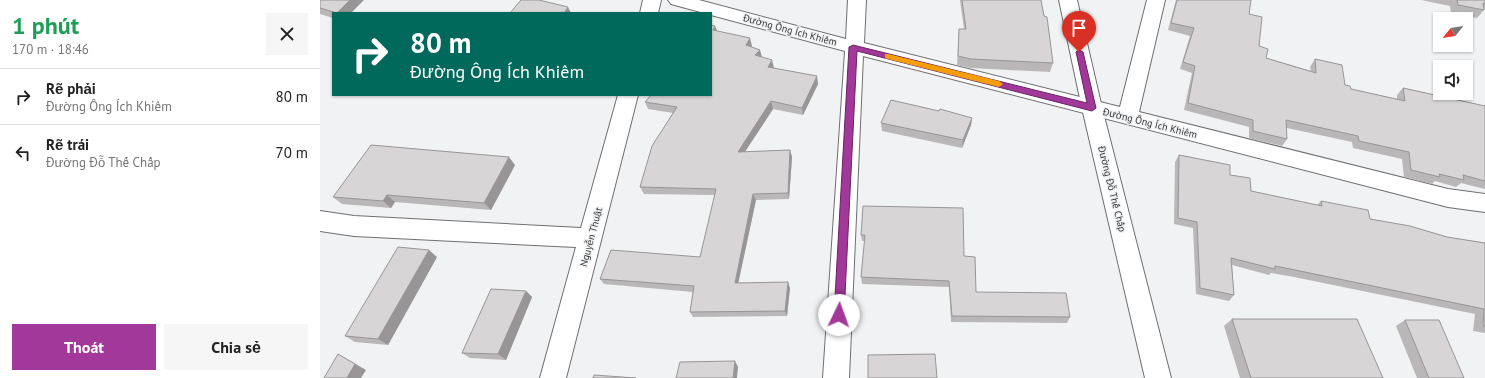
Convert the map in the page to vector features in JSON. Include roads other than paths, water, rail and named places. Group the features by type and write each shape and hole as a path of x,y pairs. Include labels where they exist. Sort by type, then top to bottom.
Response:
{"street":[{"path":"649,12 652,0"},
{"name":"Đường Ông Ích Khiêm","path":"677,0 853,47 1448,198 1485,203"},
{"path":"836,378 853,47 857,0"},
{"name":"Đường Đỗ Thế Chấp","path":"1068,0 1092,108 1158,378"},
{"path":"1128,117 1156,0"},
{"name":"Nguyễn Thuật","path":"553,378 628,96"},
{"path":"320,221 354,226 590,238"}]}
